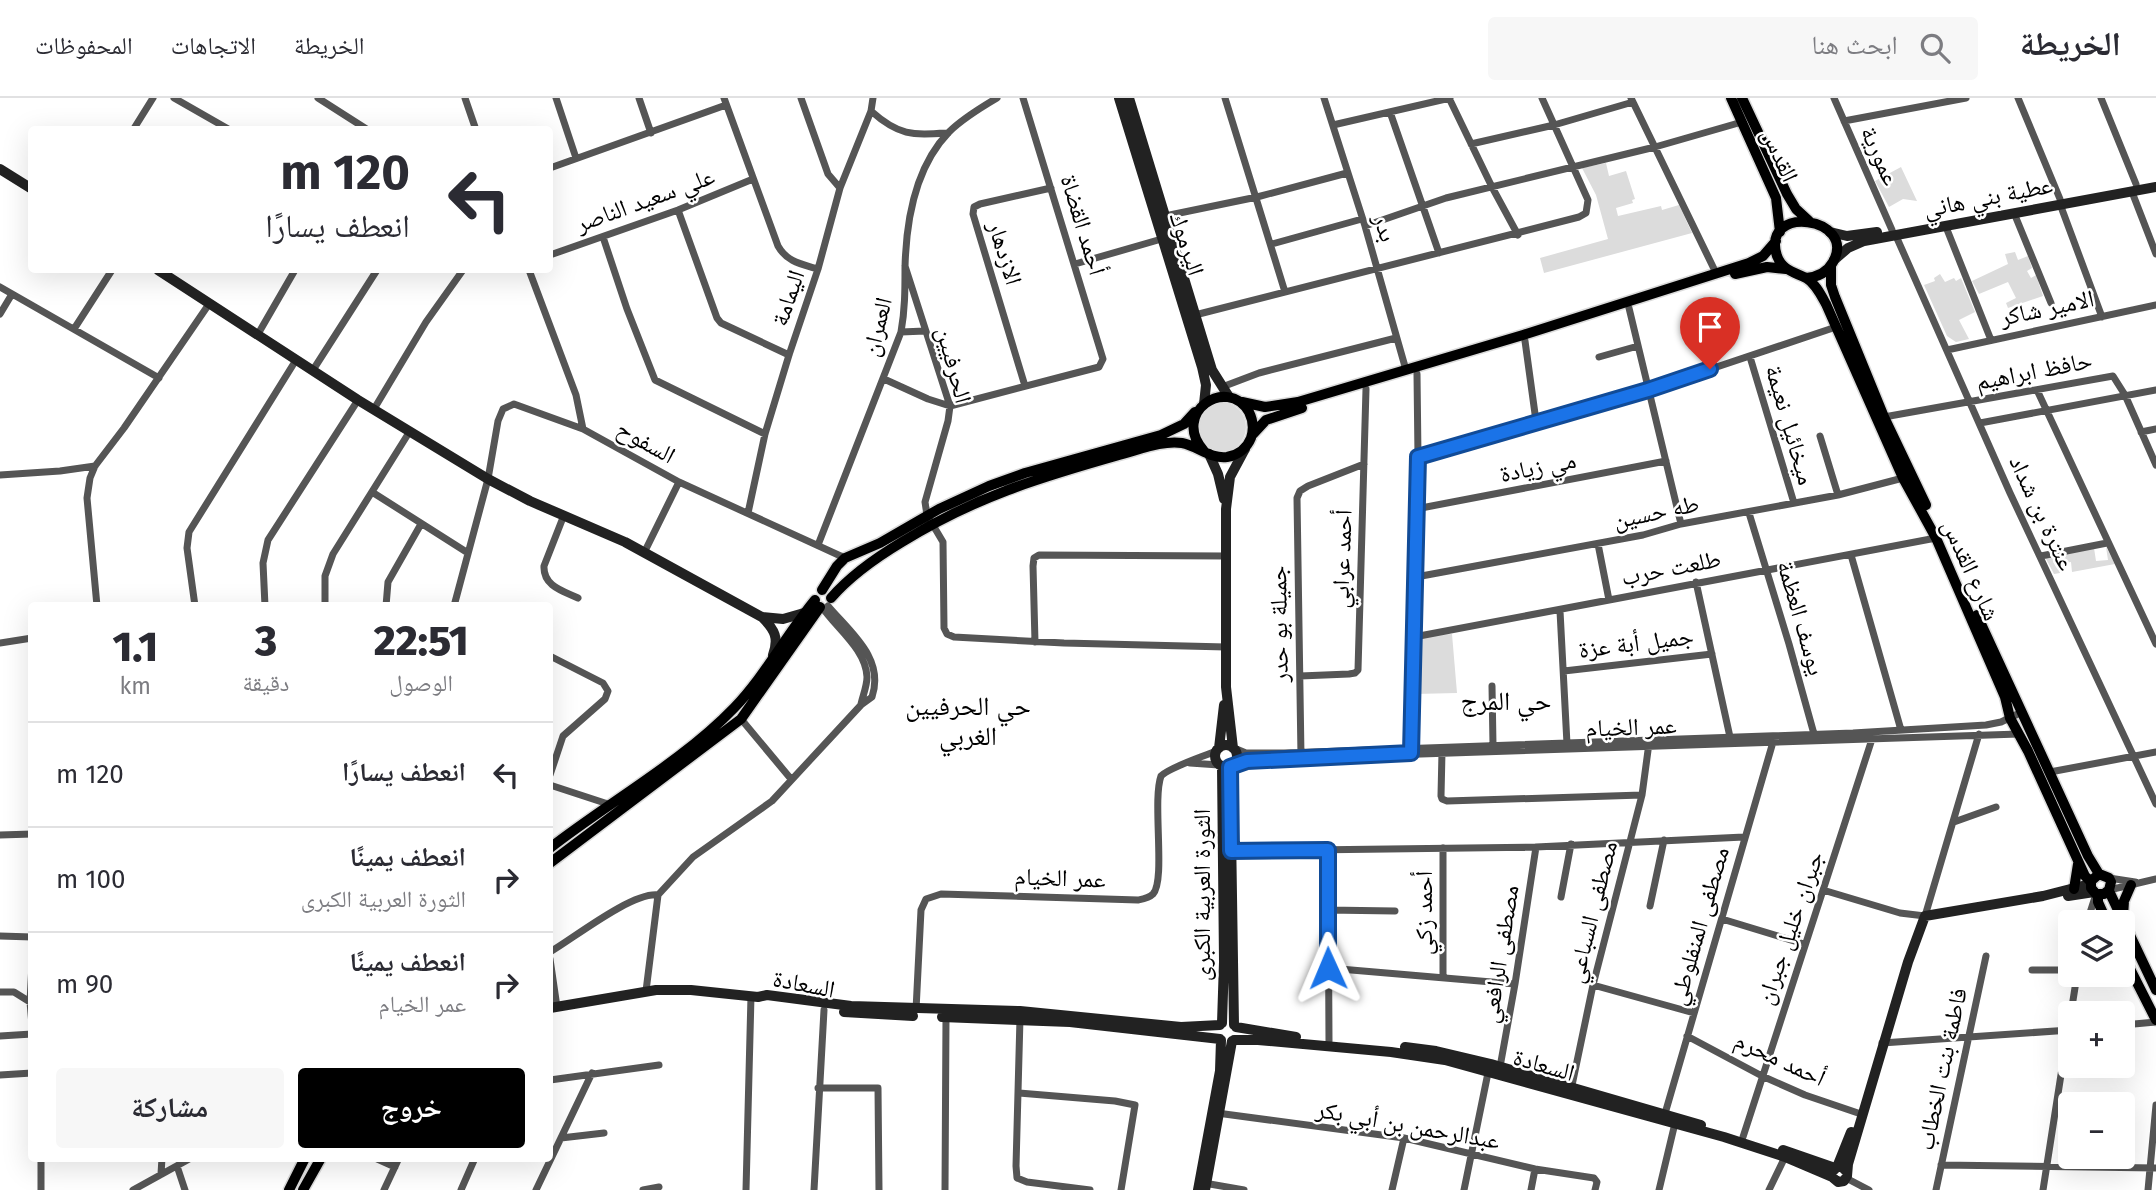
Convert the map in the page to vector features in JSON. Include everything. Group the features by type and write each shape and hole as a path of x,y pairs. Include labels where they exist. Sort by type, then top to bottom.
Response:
{"main road":[{"name":"القدس","path":"1731,98 1776,198 1779,235"},
{"name":"القدس","path":"1742,98 1787,194 1796,209 1809,221"},
{"path":"553,846 673,760 726,715 804,613 930,520 1021,483 1172,443 1188,445 1207,453 1230,456 1249,441 1262,423 1274,416 1366,389 1756,260 1768,251 1779,235 1793,222 1809,221 1830,232 1836,243 1830,278 1835,298 1884,417 2050,772 2099,887 2116,910"},
{"path":"1779,235 1778,258 1786,269"},
{"path":"553,861 741,719 823,601 841,562 1011,478 1161,435 1184,424 1210,399 1234,399 1265,407 1289,404 1525,341 1760,268 1786,269 1806,278 1821,275 1833,263"},
{"name":"شارع القدس","path":"1806,278 1823,298 1903,478 1936,538 2004,697 2017,734 2028,751 2085,876 2099,887 2098,902 2102,910"},
{"path":"1234,399 1251,417 1249,441"},
{"path":"1201,407 1193,421 1193,432 1197,443 1207,453"},
{"path":"841,562 854,564 851,579"},
{"path":"841,562 839,574 851,579"},
{"path":"2074,889 2078,861"},
{"path":"2124,910 2124,901 2133,884"},
{"path":"2135,945 2156,990"},
{"path":"2135,979 2156,1021"},
{"path":"289,1190 303,1162"},
{"path":"303,1190 319,1162"}],"street":[{"path":"136,126 153,98"},
{"path":"174,98 223,126"},
{"path":"318,98 362,126"},
{"path":"465,98 475,126"},
{"path":"556,98 576,158"},
{"path":"639,98 651,133"},
{"path":"801,98 828,174 840,188"},
{"name":"اليمامة","path":"748,513 765,434 818,268 840,188 871,111 873,98"},
{"name":"العمران","path":"818,545 901,332 905,311 905,266 911,213 918,186 948,133 997,98"},
{"name":"أحمد القضاة","path":"1023,98 1075,264 1102,364 1025,386"},
{"name":"اليرموك","path":"1119,98 1212,370 1222,387 1234,399"},
{"name":"اليرموك","path":"1129,98 1165,216 1167,237 1206,384 1201,407"},
{"path":"1225,98 1285,292"},
{"name":"بدر","path":"1324,98 1364,223 1396,338 1411,372 1418,457 1411,751"},
{"path":"1333,125 1450,98 1492,187 1518,234"},
{"path":"1195,315 1571,221 1586,213 1588,200 1542,98"},
{"name":"عمورية","path":"1834,98 1894,233"},
{"path":"1844,121 1966,98"},
{"path":"2018,98 2102,317"},
{"path":"2101,98 2156,254"},
{"path":"1471,144 1554,125 1632,100 1716,274"},
{"path":"553,167 651,133 725,101 783,255 789,260 818,268"},
{"path":"871,111 890,127 904,133 948,133"},
{"path":"1390,112 1439,253"},
{"path":"1272,244 1364,223 1446,198 1575,168 1742,122"},
{"path":"0,169 28,186"},
{"path":"1165,216 1257,197 1347,173"},
{"name":"علي سعيد الناصر","path":"553,254 678,210 753,179"},
{"path":"2134,188 2156,180"},
{"name":"عطية بني هاني","path":"1833,263 1856,244 1894,233 1946,227 2060,202 2134,188 2156,187"},
{"name":"الازدهار","path":"1025,386 973,214 974,207 980,204 1051,188"},
{"path":"1830,232 1856,236 1894,233 2060,202"},
{"path":"678,210 717,318 721,323 789,355"},
{"path":"2014,213 2051,303"},
{"path":"1946,227 1992,340"},
{"name":"عنترة بن شداد","path":"1894,233 2156,804"},
{"path":"603,237 654,380 765,434"},
{"path":"1075,264 1167,237"},
{"name":"الحرفيين","path":"905,266 950,405 948,421 926,497 930,520"},
{"path":"74,329 110,273"},
{"path":"163,273 358,400 488,479 530,501 603,531 762,617 772,626 776,636 772,658"},
{"path":"258,334 293,273"},
{"path":"313,370 375,273"},
{"path":"374,409 426,322 461,273"},
{"name":"السفوح","path":"530,273 576,395 583,429 679,482 818,545 841,562"},
{"path":"0,287 159,378"},
{"path":"0,314 12,295"},
{"path":"97,602 87,498 90,478 95,466 209,303"},
{"name":"الامير شاكر","path":"1947,350 2156,305"},
{"path":"1629,308 1681,524"},
{"path":"1418,457 1648,390 1836,327"},
{"path":"901,332 925,331"},
{"path":"1222,387 1259,373 1396,338"},
{"path":"1525,341 1536,421"},
{"path":"1599,358 1637,346"},
{"name":"ميخائيل نعيمة","path":"1750,356 1794,503"},
{"path":"194,602 187,548 189,532 296,360"},
{"name":"حافظ ابراهيم","path":"1884,417 2111,376 2116,379 2125,395"},
{"path":"884,379 928,399 950,405 1025,386"},
{"name":"أحمد عرابي","path":"1300,676 1349,674 1358,670 1366,389"},
{"path":"2037,390 2156,644"},
{"path":"1980,423 2156,390"},
{"path":"2125,395 2156,465"},
{"path":"265,602 263,563 268,540 358,400"},
{"path":"455,602 488,479 498,421 503,409 514,404 583,429"},
{"path":"2141,432 2156,429"},
{"path":"325,602 324,586 328,566 410,431"},
{"path":"1820,436 1838,495"},
{"path":"1226,687 1215,758 1226,766 1237,758 1233,748 1226,687 1226,509 1230,477 1249,441"},
{"path":"1207,453 1218,474 1226,509"},
{"name":"مي زيادة","path":"1416,509 1666,461"},
{"name":"جميلة بو حدر","path":"1301,755 1297,498 1300,491 1364,464"},
{"path":"0,475 95,466"},
{"name":"طه حسين","path":"1416,577 1643,535 1681,524 1838,495 1903,478"},
{"path":"644,552 679,482"},
{"path":"372,492 468,553"},
{"name":"يوسف العظمة","path":"1749,513 1814,734"},
{"path":"564,515 544,566 544,575 548,582 578,598"},
{"path":"930,520 943,542 944,628 947,634 954,637 1035,642 1226,647"},
{"path":"386,602 388,582 421,524"},
{"name":"طلعت حرب","path":"1414,637 1936,538"},
{"path":"2041,556 2107,543"},
{"path":"1598,544 1609,600"},
{"path":"1035,642 1033,566 1034,558 1039,555 1225,556"},
{"path":"1851,555 1901,730"},
{"path":"1696,582 1730,737"},
{"path":"646,991 658,895 693,858 761,811 861,705 866,684 865,664 823,601"},
{"path":"1560,611 1567,745"},
{"path":"762,617 783,619 804,613"},
{"path":"0,643 28,639"},
{"name":"جميل أبة عزة","path":"1564,671 1712,654"},
{"path":"553,658 603,683 608,691 605,699 563,736 553,766"},
{"path":"1492,686 1493,745"},
{"name":"عمر الخيام","path":"1649,742 1773,742 1873,735 1901,730 1986,725 2022,712"},
{"path":"741,719 791,779"},
{"name":"عمر الخيام","path":"1411,751 1442,752 1814,734 2017,734 2031,731"},
{"path":"1838,1178 1925,916 1979,734"},
{"name":"جبران خليل جبران","path":"1742,1137 1873,735"},
{"name":"مصطفى السباعي","path":"1571,1091 1593,985 1642,795 1649,742"},
{"name":"مصطفى المنفلوطي","path":"1664,1117 1773,742"},
{"path":"1217,749 1226,745 1233,748"},
{"name":"عمر الخيام","path":"1189,763 1226,766 1301,755 1493,745 1567,745"},
{"name":"عمر الخيام","path":"1233,748 1249,753 1301,755"},
{"name":"عمر الخيام","path":"916,1010 921,910 926,899 941,894 1138,900 1152,896 1156,890 1158,876 1159,781 1169,769 1189,763 1217,749"},
{"path":"1442,752 1441,796 1447,801 1642,795"},
{"path":"2050,772 2156,752"},
{"name":"الثورة العربية الكبرى","path":"1226,766 1235,1026"},
{"path":"553,786 608,804"},
{"path":"1954,822 1996,807"},
{"path":"0,835 28,834"},
{"path":"1228,851 1536,846 1744,837"},
{"path":"1650,905 1664,840"},
{"path":"1561,897 1571,844"},
{"name":"مصطفى الرافعي","path":"1464,1190 1515,984 1536,846"},
{"name":"أحمد زكي","path":"1443,848 1443,977"},
{"path":"1328,850 1329,1041"},
{"name":"الثورة العربية الكبرى","path":"1221,1024 1228,851"},
{"path":"1824,890 1900,914 1925,916 2043,896 2050,892 2133,884 2156,879"},
{"path":"2043,896 2052,898 2099,887 2133,884"},
{"path":"2091,910 2099,887"},
{"path":"553,950 620,908 648,894 658,895"},
{"path":"1327,910 1395,911"},
{"path":"1722,919 1804,944"},
{"path":"0,936 28,936"},
{"name":"فاطمة بنت الخطاب","path":"1936,1190 1986,956"},
{"path":"1328,968 1515,984"},
{"path":"2032,970 2058,970"},
{"path":"1593,985 1694,1013"},
{"path":"553,1008 646,991 691,990 754,996 746,1190"},
{"path":"0,992 14,992 28,1001"},
{"name":"السعادة","path":"754,996 767,995 824,1004 1181,1027 1221,1024"},
{"name":"السعادة","path":"754,996 765,1002 824,1010 946,1017 1020,1015 1227,1040 1363,1047"},
{"path":"814,1190 824,1010"},
{"path":"1020,1015 1017,1178 1027,1182 1090,1190"},
{"path":"944,1190 946,1017"},
{"path":"2135,1024 2156,1021"},
{"path":"1227,1040 1217,1033 1221,1024 1229,1022 1235,1026 1237,1033 1227,1040 1222,1060 1216,1113 1202,1186 1244,1190"},
{"name":"السعادة","path":"1235,1026 1260,1033 1493,1067 1664,1117 1785,1157 1838,1178"},
{"path":"1884,1040 1967,1038 2058,1031"},
{"path":"0,1036 28,1034"},
{"name":"أحمد محرم","path":"1687,1036 1762,1076 1805,1095 1858,1113"},
{"path":"1838,1178 1884,1040"},
{"path":"553,1080 659,1065"},
{"path":"0,1076 28,1073"},
{"path":"553,1155 592,1073"},
{"path":"2043,1190 2061,1078"},
{"path":"818,1087 878,1088 879,1190"},
{"path":"1019,1093 1135,1105 1121,1190"},
{"path":"2148,1190 2153,1168 2156,1105"},
{"name":"عبدالرحمن بن أبي بكر","path":"1216,1113 1404,1138 1471,1155 1597,1180 1595,1190"},
{"path":"1659,1190 1675,1121"},
{"name":"السعادة","path":"1675,1121 1742,1137 1869,1190"},
{"path":"561,1138 604,1133"},
{"path":"1392,1190 1404,1138"},
{"path":"1769,1190 1785,1157"},
{"path":"41,1162 41,1190"},
{"path":"161,1174 162,1162"},
{"path":"133,1190 184,1162"},
{"path":"384,1162 395,1167"},
{"path":"384,1190 397,1162"},
{"path":"461,1190 473,1162"},
{"path":"536,1190 549,1162"},
{"path":"1941,1165 2153,1168"},
{"path":"177,1166 185,1190"},
{"path":"1531,1190 1535,1168"},
{"path":"643,1190 659,1187"}],"shaded area":[{"path":"1606,163 1609,176 1626,171 1635,199 1632,200 1633,203 1616,208 1618,216 1661,206 1662,210 1679,205 1692,233 1544,273 1540,258 1608,239 1596,195 1582,168"},
{"path":"1901,167 1917,201 1903,199 1889,207 1875,181"},
{"path":"2015,252 2018,260 2028,256 2032,268 2027,271 2031,278 2036,275 2043,296 2008,308 2006,303 2016,298 2008,282 1979,294 1972,281 2008,264 2005,254"},
{"path":"1940,274 1945,282 1961,278 1975,312 1959,320 1969,339 1956,342 1947,336 1924,285 1935,281 1934,278"},
{"path":"1221,402 1238,410 1246,427 1238,444 1221,452 1204,444 1196,427 1204,410"},
{"path":"2106,547 2115,564 2072,572 2071,562 2057,564 2060,573 2054,574 2045,557 2094,548 2096,561 2108,560"},
{"path":"1452,634 1457,693 1415,694 1414,663 1419,642 1429,635"}],"district":[{"name":"حي المرج","path":"1506,701"},
{"name":"حي الحرفيين الغربي","path":"968,721"}],"route":[{"path":"1328,968 1328,850 1231,851 1230,767 1247,761 1411,753 1418,457 1648,390 1710,369"}]}
